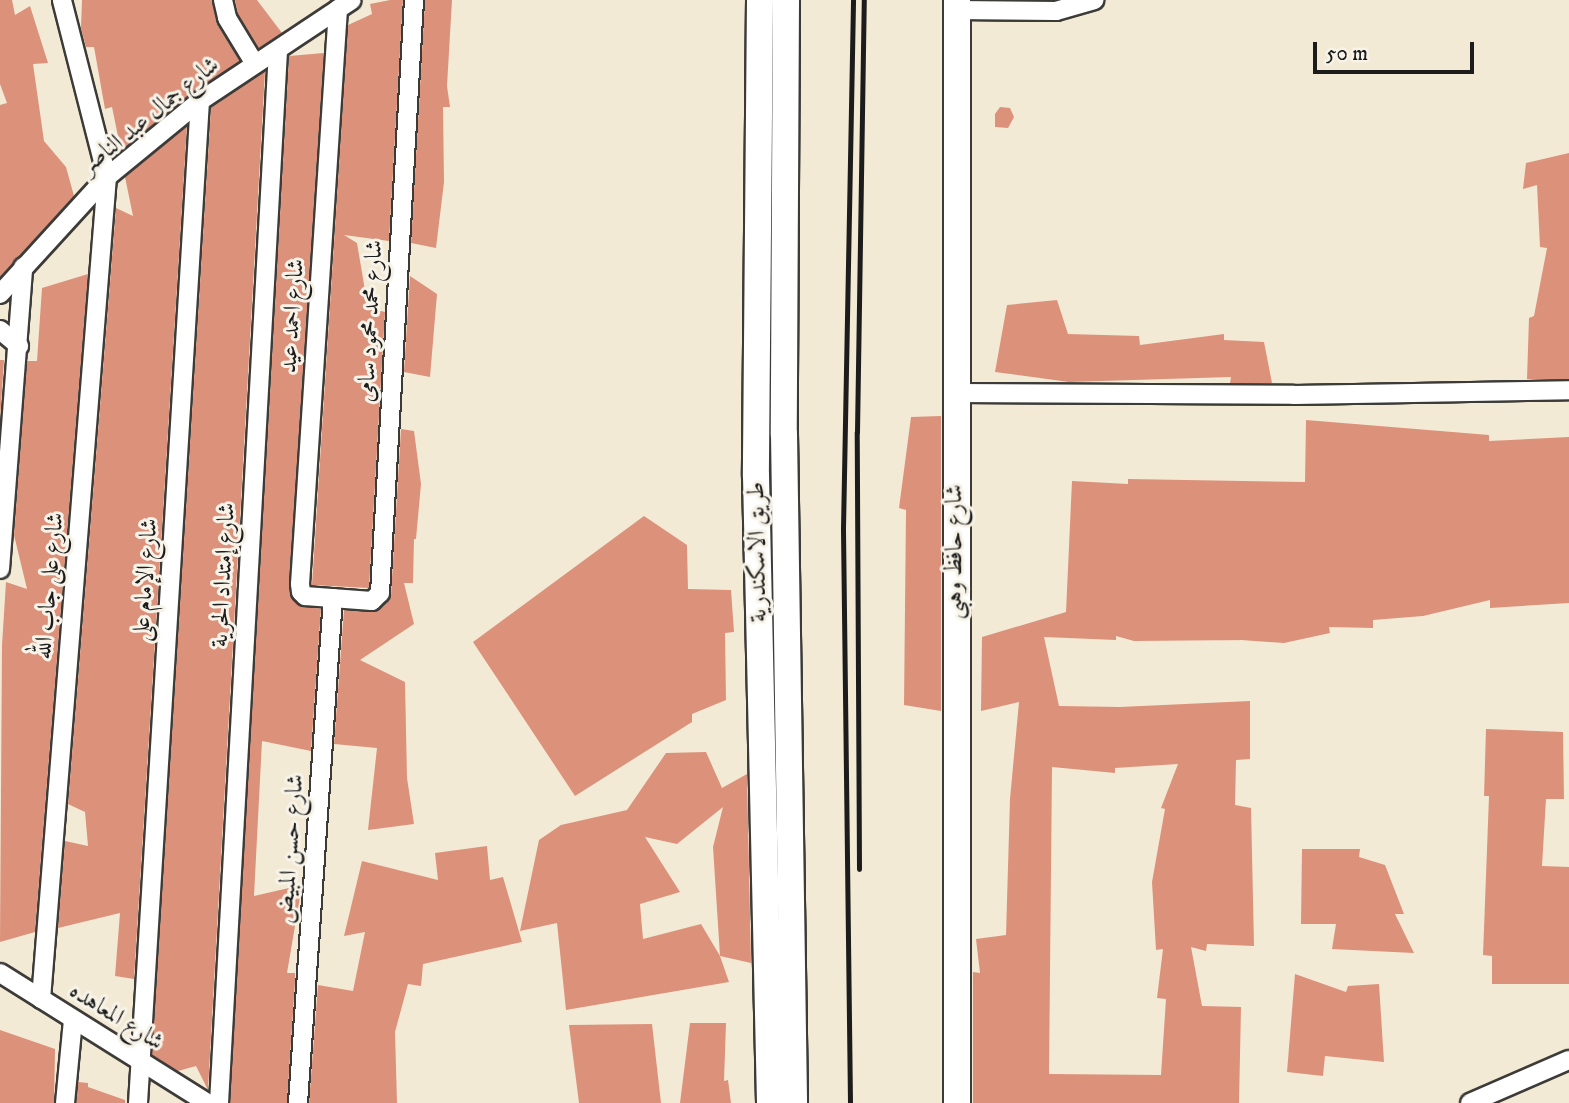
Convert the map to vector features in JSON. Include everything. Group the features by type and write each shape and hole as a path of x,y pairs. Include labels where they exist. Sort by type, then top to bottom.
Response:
{"main road":[{"name":"طريق الاسكندرية","path":"760,0 756,463 770,1103"},
{"name":"طريق الاسكندرية","path":"786,0 784,434 794,1103"},
{"name":"شارع حافظ وهبى","path":"956,5 957,1103"},
{"path":"759,627 776,635 788,632"},
{"path":"760,676 773,667 788,672"}],"street":[{"name":"شارع على جاب الله","path":"41,999 107,177 62,0"},
{"path":"223,0 228,18 255,64"},
{"name":"شارع محمد محمود سامى","path":"333,598 372,601 380,593 414,0"},
{"path":"956,5 1056,11 1094,0"},
{"name":"شارع جمال عبد الناصر","path":"0,294 107,177 200,101 278,50 334,7"},
{"name":"شارع احمد عيد","path":"333,598 305,596 301,592 300,584 334,7"},
{"name":"شارع إمتداد الحرية","path":"219,1103 278,50"},
{"name":"شارع الإمام على","path":"138,1103 200,101"},
{"path":"0,569 23,267"},
{"path":"0,330 19,346"},
{"path":"956,393 1294,395 1569,390"},
{"name":"شارع حسن المبيض","path":"298,1103 333,598"},
{"name":"شارع المعاهده","path":"0,973 207,1103"},
{"path":"65,1103 73,1020"},
{"path":"1470,1103 1569,1060"}],"building":[{"path":"0,0 12,0 15,15 30,6 48,63 33,64 44,141 66,167 74,196 0,277 0,105 7,103 0,84"},
{"path":"82,0 212,0 217,24 240,61 193,92 121,151 112,107 105,109 94,47 86,47 81,28"},
{"path":"235,0 257,0 282,33 259,48 238,14"},
{"path":"403,0 389,241 344,235 357,243 368,308 385,312 369,588 312,585 348,25 372,14 370,4"},
{"path":"425,0 452,0 447,86 450,107 443,107 444,182 436,248 411,243"},
{"path":"324,53 289,583 290,594 297,604 321,609 311,751 262,741 254,896 302,885 287,973 295,973 295,982 287,1103 230,1103 289,56"},
{"path":"265,71 208,1090 196,1066 178,1071 152,1055 211,107"},
{"path":"1000,107 1010,108 1014,117 1008,128 995,127 995,114"},
{"path":"187,126 134,979 115,976 120,913 58,928 65,841 88,846 85,812 68,804 116,208 133,216 125,177"},
{"path":"1569,153 1569,379 1527,379 1529,318 1534,316 1547,248 1540,247 1537,185 1523,189 1526,163"},
{"path":"88,274 35,932 0,942 2,645 6,582 27,589 14,535 27,361 37,361 42,288"},
{"path":"410,276 437,294 430,377 404,372"},
{"path":"1057,300 1068,334 1139,336 1140,345 1224,334 1224,340 1264,342 1272,383 1230,383 1231,377 1069,382 995,372 1007,305"},
{"path":"0,360 4,360 0,419"},
{"path":"941,416 941,711 904,705 906,510 899,508 911,417"},
{"path":"1306,420 1489,435 1489,441 1569,437 1569,603 1490,608 1490,600 1423,616 1373,620 1373,628 1329,627 1330,633 1284,643 1241,640 1134,641 1116,636 1116,640 1044,637 1059,706 1120,707 1250,701 1250,759 1236,760 1235,805 1251,808 1254,946 1207,944 1206,951 1191,947 1202,1006 1241,1007 1239,1103 973,1103 973,972 980,973 976,939 1006,935 1010,799 1019,702 981,711 982,637 1066,612 1072,481 1128,484 1128,479 1305,482","holes":["1178,764 1161,808 1165,809 1152,882 1156,950 1163,949 1157,998 1166,999 1161,1075 1049,1074 1052,767 1115,773 1115,768"]},
{"path":"401,429 414,431 421,484 414,539 413,583 404,583 414,624 360,660 405,682 407,778 414,824 368,830 377,748 334,744 344,610 375,612 391,595"},
{"path":"644,516 687,545 688,589 731,590 734,632 725,633 726,700 692,714 692,722 575,796 473,642"},
{"path":"1486,729 1563,732 1564,799 1546,799 1542,866 1569,867 1569,984 1492,984 1492,956 1483,955 1489,796 1484,796"},
{"path":"706,752 722,788 747,774 751,963 720,956 729,982 566,1010 557,923 520,931 539,840 561,825 627,810 666,753","holes":["723,807 713,847 720,956 701,924 643,939 640,904 680,892 645,837 677,844"]},
{"path":"487,846 490,880 503,877 522,942 423,964 421,986 408,984 395,1032 397,1103 309,1103 318,985 353,991 365,932 344,936 362,861 438,880 435,853"},
{"path":"1302,849 1360,849 1359,857 1385,865 1404,914 1395,914 1414,953 1332,949 1336,924 1301,924"},
{"path":"1295,974 1346,992 1348,986 1379,984 1384,1062 1325,1056 1323,1076 1287,1072"},
{"path":"690,1023 726,1023 724,1081 728,1080 731,1103 680,1103"},
{"path":"652,1024 661,1103 579,1103 569,1025"},
{"path":"0,1030 55,1049 54,1103 0,1103"},
{"path":"78,1082 88,1083 88,1087 125,1100 125,1103 76,1103"}],"railway":[{"path":"850,1103 843,528 853,0"},
{"path":"859,869 857,432 864,0"}]}
